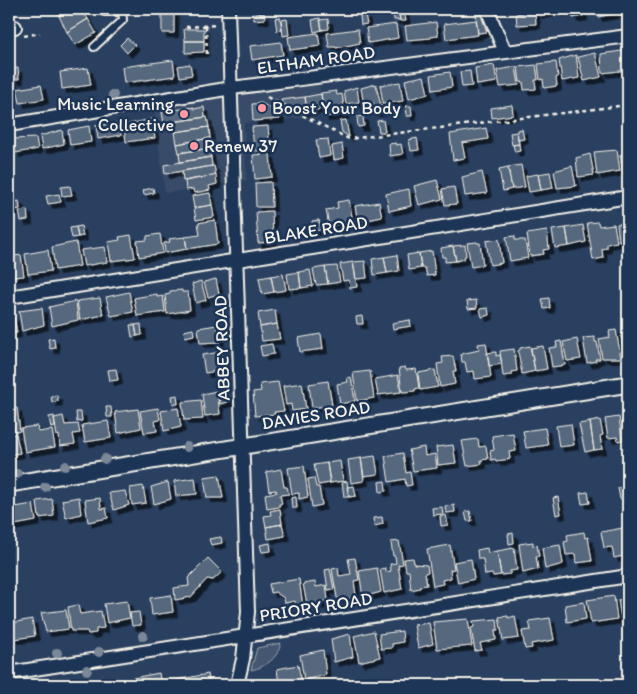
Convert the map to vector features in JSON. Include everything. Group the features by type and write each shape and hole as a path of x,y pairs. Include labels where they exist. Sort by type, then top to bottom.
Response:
{"street":[{"path":"105,9 121,9"},
{"name":"ABBEY ROAD","path":"228,9 248,612 243,659 237,685"},
{"path":"487,9 505,52"},
{"name":"ELTHAM ROAD","path":"9,125 232,88 628,36"},
{"name":"BLAKE ROAD","path":"9,297 628,197"},
{"name":"DAVIES ROAD","path":"9,484 628,384"},
{"name":"PRIORY ROAD","path":"9,673 628,576"}],"lane":[{"path":"94,47 124,20 121,9"}],"path":[{"path":"186,27 219,25"},
{"path":"206,26 207,56"},
{"path":"15,30 21,37 40,33"},
{"path":"261,85 262,94 349,139 628,105"}],"shaded area":[{"path":"319,83 324,116 244,123 247,180 165,193 153,105"},
{"path":"281,643 277,653 270,661 262,667 251,670 257,648"}],"building":[{"path":"54,9 72,9 59,16"},
{"path":"72,9 82,9 88,19 67,32 59,16"},
{"path":"393,9 398,9 400,20 394,20"},
{"path":"537,9 550,9 551,12 538,14"},
{"path":"557,9 582,9 583,16 573,18 572,10 558,12"},
{"path":"596,9 628,9 628,11 598,17"},
{"path":"399,10 404,10 406,21 400,21"},
{"path":"535,11 536,24 517,25 516,14"},
{"path":"162,12 174,12 174,33 162,33"},
{"path":"264,13 265,19 254,20 253,14"},
{"path":"365,15 367,24 361,25 360,16"},
{"path":"481,15 487,32 478,33 476,16"},
{"path":"280,17 282,30 277,31 275,18"},
{"path":"320,18 322,30 314,32 312,20"},
{"path":"88,19 96,33 75,45 67,32"},
{"path":"287,19 289,35 283,36 281,20"},
{"path":"328,19 329,29 322,30 320,20"},
{"path":"476,20 478,35 446,39 444,24"},
{"path":"436,22 438,36 407,40 405,26"},
{"path":"396,24 398,38 368,43 366,28"},
{"path":"184,29 204,29 204,41 185,41"},
{"path":"358,29 360,43 336,48 329,47 327,33"},
{"path":"318,33 320,46 290,50 288,37"},
{"path":"127,38 135,45 127,53 120,45"},
{"path":"185,41 204,41 204,52 185,53"},
{"path":"281,42 283,55 252,60 250,46"},
{"path":"628,50 628,70 602,73 601,54"},
{"path":"595,53 601,77 584,81 578,57"},
{"path":"576,55 579,78 562,81 559,60"},
{"path":"173,60 175,76 124,83 122,67"},
{"path":"556,62 557,86 544,88 543,79 540,80 538,64"},
{"path":"190,64 192,75 180,77 178,66"},
{"path":"494,65 497,82 477,85 475,68"},
{"path":"536,65 538,80 535,80 536,89 524,90 523,82 520,82 518,67"},
{"path":"516,67 519,85 500,87 497,70"},
{"path":"18,68 19,79 14,79 12,69"},
{"path":"88,68 91,85 62,89 60,72"},
{"path":"470,71 472,86 462,87 460,72"},
{"path":"450,72 452,87 433,90 431,75"},
{"path":"424,76 428,94 409,99 405,80"},
{"path":"12,79 15,96 9,97 9,80"},
{"path":"400,82 403,101 383,104 380,85"},
{"path":"376,84 382,111 374,112 373,102 364,106 361,88"},
{"path":"41,85 44,99 20,103 17,89"},
{"path":"357,87 359,102 346,104 344,91"},
{"path":"336,91 337,95 342,94 345,114 324,117 321,93"},
{"path":"321,94 323,109 307,111 305,97"},
{"path":"305,97 307,111 300,112 298,108 292,109 282,103 281,100"},
{"name":"Boost Your Body","path":"261,103 279,113 280,119 253,121 252,104"},
{"path":"512,105 513,115 492,118 491,108"},
{"path":"406,106 411,106 412,116 407,116"},
{"name":"Music Learning Collective","path":"194,107 194,109 204,107 205,117 164,123 162,112"},
{"path":"363,116 364,126 358,127 357,117"},
{"path":"207,117 209,127 175,132 173,122"},
{"path":"152,119 155,138 126,142 124,125"},
{"path":"346,120 349,137 342,132 340,121"},
{"path":"383,120 385,132 379,132 377,121"},
{"path":"120,124 121,135 98,139 96,125"},
{"path":"89,126 91,142 70,145 68,130"},
{"path":"268,126 270,150 254,151 252,127"},
{"path":"209,127 210,138 177,144 175,132"},
{"path":"486,128 488,139 462,143 465,158 453,160 450,134"},
{"path":"522,129 524,139 518,140 517,130"},
{"path":"62,130 64,144 42,149 40,136"},
{"path":"517,132 519,144 512,145 510,133"},
{"path":"36,138 38,149 15,153 13,139"},
{"name":"Renew 37","path":"210,138 212,148 179,153 177,144"},
{"path":"417,138 419,150 411,151 409,140"},
{"path":"328,139 330,156 319,158 316,140"},
{"path":"396,143 396,145 401,144 403,154 390,156 389,144"},
{"path":"342,144 344,158 334,160 332,146"},
{"path":"519,144 520,151 515,152 513,145"},
{"path":"209,148 211,157 180,162 179,153"},
{"path":"617,150 620,171 597,175 594,152"},
{"path":"270,154 272,177 255,179 253,155"},
{"path":"590,154 594,175 578,177 576,158"},
{"path":"628,154 628,176 624,177 620,155"},
{"path":"211,157 212,166 165,174 164,165"},
{"path":"521,165 525,187 512,189 508,167"},
{"path":"214,166 216,175 183,181 182,171"},
{"path":"572,166 576,186 557,188 554,171"},
{"path":"508,167 512,189 503,191 499,169"},
{"path":"482,172 487,193 465,196 462,177"},
{"path":"550,172 553,188 541,190 538,174"},
{"path":"538,174 541,190 529,192 526,176"},
{"path":"216,175 217,184 209,186 210,190 194,193 193,189 186,190 185,181"},
{"path":"437,180 442,199 419,205 414,186"},
{"path":"271,182 272,207 256,207 255,183"},
{"path":"70,186 72,195 62,196 61,187"},
{"path":"454,187 457,204 445,205 442,189"},
{"path":"153,188 154,193 144,195 143,190"},
{"path":"409,189 411,206 389,211 386,194"},
{"path":"210,193 212,205 194,208 192,196"},
{"path":"59,194 61,202 48,204 46,196"},
{"path":"349,200 353,222 329,226 326,210 338,208 337,202"},
{"path":"19,201 20,209 9,211 9,203"},
{"path":"379,202 382,217 358,222 355,206"},
{"path":"212,205 214,217 196,220 194,208"},
{"path":"27,210 28,220 21,221 19,211"},
{"path":"272,211 273,242 258,243 256,212"},
{"path":"215,220 218,244 187,249 185,237 200,235 198,223"},
{"path":"319,220 321,230 313,231 312,221"},
{"path":"598,222 599,226 614,224 617,242 607,244 607,248 602,249 603,258 593,260 587,223"},
{"path":"628,223 628,245 626,245 625,240 619,241 617,224"},
{"path":"583,225 586,242 569,246 566,228"},
{"path":"81,226 83,236 78,237 76,227"},
{"path":"76,227 78,237 72,238 70,228"},
{"path":"566,228 569,246 555,248 552,230"},
{"path":"547,231 549,249 543,250 544,254 530,256 527,234"},
{"path":"160,234 163,253 139,257 137,241 147,240 147,236"},
{"path":"131,235 135,258 111,261 108,242 120,240 119,237"},
{"path":"515,236 515,240 525,240 528,258 510,261 506,237"},
{"path":"185,237 187,249 165,253 164,243 170,242 169,239"},
{"path":"499,239 502,263 490,265 486,241"},
{"path":"76,242 80,266 55,270 52,247"},
{"path":"467,243 480,243 483,265 471,267"},
{"path":"465,245 466,256 464,259 456,261 453,246"},
{"path":"453,246 456,261 445,262 445,257 442,257 441,248"},
{"path":"105,247 107,262 84,266 81,250"},
{"path":"48,250 51,271 28,274 25,254"},
{"path":"432,251 435,275 427,276 425,268 421,268 419,253"},
{"path":"419,253 421,268 409,270 407,255"},
{"path":"21,255 24,276 12,277 9,257"},
{"path":"397,255 399,271 387,273 384,257"},
{"path":"384,257 387,273 374,275 372,259"},
{"path":"365,261 367,278 356,279 353,262"},
{"path":"353,262 357,287 350,288 349,280 343,281 340,264"},
{"path":"337,266 340,282 328,284 325,267"},
{"path":"325,267 328,284 316,285 313,269"},
{"path":"310,270 313,286 301,288 299,272"},
{"path":"299,272 301,288 289,289 287,274"},
{"path":"283,274 286,290 274,292 271,276"},
{"path":"271,276 274,292 262,294 259,278"},
{"path":"216,279 219,294 208,297 204,282"},
{"path":"201,281 206,300 196,303 192,284"},
{"path":"182,290 182,292 188,292 190,310 167,314 165,295 170,294 170,291"},
{"path":"129,292 133,312 111,316 106,297"},
{"path":"157,294 157,297 163,296 165,312 137,316 134,298"},
{"path":"100,298 103,315 80,320 77,301"},
{"path":"549,298 550,308 544,309 542,299"},
{"path":"476,300 477,308 468,309 467,301"},
{"path":"76,301 78,320 52,326 49,307"},
{"path":"42,308 44,325 22,331 19,311"},
{"path":"488,308 489,315 482,317 480,309"},
{"path":"275,310 277,324 260,327 258,313"},
{"path":"362,316 363,324 357,324 356,317"},
{"path":"14,317 17,333 9,334 9,318"},
{"path":"410,320 411,326 393,329 392,323"},
{"path":"141,324 142,335 137,336 135,325"},
{"path":"277,324 280,339 262,341 260,327"},
{"path":"130,325 135,325 137,336 132,337"},
{"path":"217,325 220,342 200,343 198,328"},
{"path":"193,329 194,335 185,337 184,331"},
{"path":"616,330 621,358 602,358 599,339 610,337 609,331"},
{"path":"321,334 323,349 300,352 298,338"},
{"path":"628,335 628,352 624,353 621,336"},
{"path":"595,337 600,359 587,363 583,338"},
{"path":"54,338 55,348 50,349 48,339"},
{"path":"577,339 581,359 567,361 563,342"},
{"path":"561,341 565,365 552,367 549,348 557,347 556,342"},
{"path":"486,343 491,377 475,379 474,371 467,372 465,362 462,362 461,354 479,350 478,344"},
{"path":"272,344 274,354 262,356 260,346"},
{"path":"530,346 535,371 522,374 518,351 520,348"},
{"path":"543,346 547,369 535,371 531,348"},
{"path":"514,349 517,371 512,372 512,375 503,376 500,351"},
{"path":"221,352 224,370 205,373 202,355"},
{"path":"496,352 496,356 500,355 502,364 489,366 487,353"},
{"path":"453,356 456,371 453,371 455,384 440,387 437,364 443,363 442,357"},
{"path":"405,367 406,370 416,369 419,388 415,389 415,391 402,392 399,368"},
{"path":"116,369 118,380 110,381 108,370"},
{"path":"435,370 438,387 420,390 418,373"},
{"path":"370,371 374,398 357,401 353,373"},
{"path":"398,375 401,392 378,395 375,379"},
{"path":"351,377 355,401 340,404 337,384 348,382 347,378"},
{"path":"328,381 332,405 312,408 309,384"},
{"path":"278,382 284,411 255,416 253,392 261,391 260,384"},
{"path":"302,383 306,409 292,411 291,404 286,405 283,386"},
{"path":"217,391 220,414 205,416 202,394"},
{"path":"57,395 58,401 52,402 51,396"},
{"path":"177,395 178,404 173,404 172,396"},
{"path":"227,396 228,402 220,404 219,397"},
{"path":"201,400 203,419 184,420 182,402"},
{"path":"106,407 111,407 112,417 107,417"},
{"path":"17,408 20,431 15,432 13,422 9,422 9,409"},
{"path":"158,408 160,420 155,421 157,431 144,433 140,411"},
{"path":"178,408 181,427 164,431 161,411"},
{"path":"138,409 141,428 118,433 115,412"},
{"path":"76,412 81,412 82,421 77,422"},
{"path":"54,416 55,427 51,428 49,417"},
{"path":"63,416 65,425 78,424 80,433 73,434 75,444 60,446 54,418"},
{"path":"628,416 628,437 627,437 623,417"},
{"path":"619,417 622,440 618,441 617,437 608,438 605,419"},
{"path":"600,420 603,435 600,436 602,449 594,450 590,422"},
{"path":"108,421 111,438 85,442 82,425"},
{"path":"590,422 594,450 585,452 579,424"},
{"path":"571,424 574,445 559,447 556,426"},
{"path":"37,426 38,432 52,430 55,447 25,452 21,428"},
{"path":"545,428 548,445 526,448 523,431"},
{"path":"513,433 516,451 509,452 510,459 491,460 490,451 494,450 492,436"},
{"path":"16,434 20,453 9,455 9,435"},
{"path":"478,439 479,447 486,446 488,459 481,460 482,464 467,466 462,441"},
{"path":"453,445 456,463 438,465 436,447"},
{"path":"424,447 425,456 435,454 437,468 413,471 409,450"},
{"path":"403,453 406,473 410,472 412,485 406,486 405,479 389,482 385,456"},
{"path":"375,456 378,474 364,476 361,458"},
{"path":"361,458 364,481 351,483 348,460"},
{"path":"340,461 343,481 330,483 327,463"},
{"path":"327,463 330,483 318,485 314,465"},
{"path":"304,466 308,497 299,499 299,493 292,494 288,468"},
{"path":"281,469 284,487 287,487 289,494 280,495 282,504 279,504 279,507 267,509 265,494 277,492 276,490 269,491 266,472"},
{"path":"219,475 223,498 207,498 204,477"},
{"path":"195,478 197,494 176,496 174,481"},
{"path":"314,478 316,487 319,487 322,505 312,507 308,479"},
{"path":"347,481 349,497 344,497 342,482"},
{"path":"385,481 386,491 380,492 379,482"},
{"path":"168,482 171,499 154,504 151,487"},
{"path":"143,486 146,503 132,505 130,488"},
{"path":"354,486 356,496 349,497 347,487"},
{"path":"624,487 626,497 620,499 618,488"},
{"path":"125,491 129,505 114,510 109,493"},
{"path":"588,492 590,503 582,504 580,493"},
{"path":"79,497 81,514 66,518 62,500"},
{"path":"296,497 297,508 292,508 291,498"},
{"path":"558,497 561,514 556,515 553,498"},
{"path":"100,498 101,509 106,508 108,518 88,522 85,500"},
{"path":"52,499 54,516 39,518 37,501"},
{"path":"33,504 36,521 9,526 9,508"},
{"path":"454,505 455,512 446,513 445,506"},
{"path":"442,507 443,514 433,515 432,508"},
{"path":"280,509 282,524 266,527 264,516 271,515 270,511"},
{"path":"470,511 472,521 467,521 465,512"},
{"path":"446,515 448,525 441,526 440,516"},
{"path":"382,517 383,524 374,526 373,518"},
{"path":"282,524 285,536 268,539 266,527"},
{"path":"623,528 628,530 628,549 626,549 627,552 622,553 623,556 614,558 612,547 604,548 601,532"},
{"path":"584,532 585,538 588,537 592,561 576,563 575,554 566,555 564,542 568,541 567,535"},
{"path":"513,533 514,543 509,544 508,534"},
{"path":"221,537 222,543 211,545 209,539"},
{"path":"399,541 403,564 398,565 402,589 384,593 380,569 386,568 386,572 391,571 390,564 396,563 391,542"},
{"path":"533,542 533,546 537,545 539,556 536,557 538,569 523,573 519,544"},
{"path":"270,543 271,551 262,552 260,545"},
{"path":"450,545 454,569 450,570 451,578 442,580 443,584 433,586 427,549"},
{"path":"560,545 563,564 545,569 542,548"},
{"path":"487,548 488,553 497,551 501,575 485,575 483,559 478,559 477,550"},
{"path":"514,548 517,570 510,571 510,574 501,575 497,551"},
{"path":"208,558 222,572 213,580 207,579 191,597 175,600 174,588 189,586 188,578"},
{"path":"355,558 359,580 354,581 356,595 351,596 351,599 342,601 342,598 337,598 332,569 338,568 339,576 351,574 348,559"},
{"path":"413,558 414,564 427,565 428,572 425,573 427,585 411,590 409,571 406,571 404,559"},
{"path":"471,559 474,579 458,583 454,562"},
{"path":"377,568 381,592 363,597 359,571"},
{"path":"330,569 334,589 328,590 325,570"},
{"path":"299,579 303,606 296,607 295,601 285,603 284,598 275,592 271,593 269,584"},
{"path":"315,582 316,587 326,585 328,600 322,602 322,604 307,604 303,584"},
{"path":"171,595 173,612 152,615 150,598"},
{"path":"614,596 617,619 591,623 587,600"},
{"path":"628,598 628,623 622,624 618,600"},
{"path":"127,601 130,618 107,623 104,604"},
{"path":"584,602 586,619 567,622 565,605"},
{"path":"78,605 80,614 101,611 104,628 96,629 96,633 88,634 87,631 71,631 68,607"},
{"path":"66,610 69,629 46,632 41,613"},
{"path":"139,612 141,625 132,626 130,613"},
{"path":"508,616 508,618 515,616 519,638 503,640 499,617"},
{"path":"550,618 554,640 531,644 532,648 525,649 522,631 531,630 529,621"},
{"path":"32,619 35,636 14,639 12,623"},
{"path":"468,619 472,646 437,649 433,622"},
{"path":"497,619 498,630 495,630 496,640 480,643 482,650 475,651 471,628 474,627 473,621"},
{"path":"429,623 433,644 418,648 414,625"},
{"path":"374,631 380,657 359,662 354,636"},
{"path":"402,631 403,642 392,644 392,648 381,649 379,634"},
{"path":"350,634 353,657 334,662 331,639"},
{"path":"323,650 326,675 304,680 300,655"},
{"path":"298,665 302,684 279,685 277,669"},
{"path":"159,673 161,685 134,685 133,678"},
{"path":"208,674 210,685 171,685 170,681"},
{"path":"129,681 130,685 110,685 110,684"}],"place":[{"name":"Boost Your Body","path":"262,108"},
{"name":"Music Learning Collective","path":"184,114"},
{"name":"Renew 37","path":"194,146"}]}
